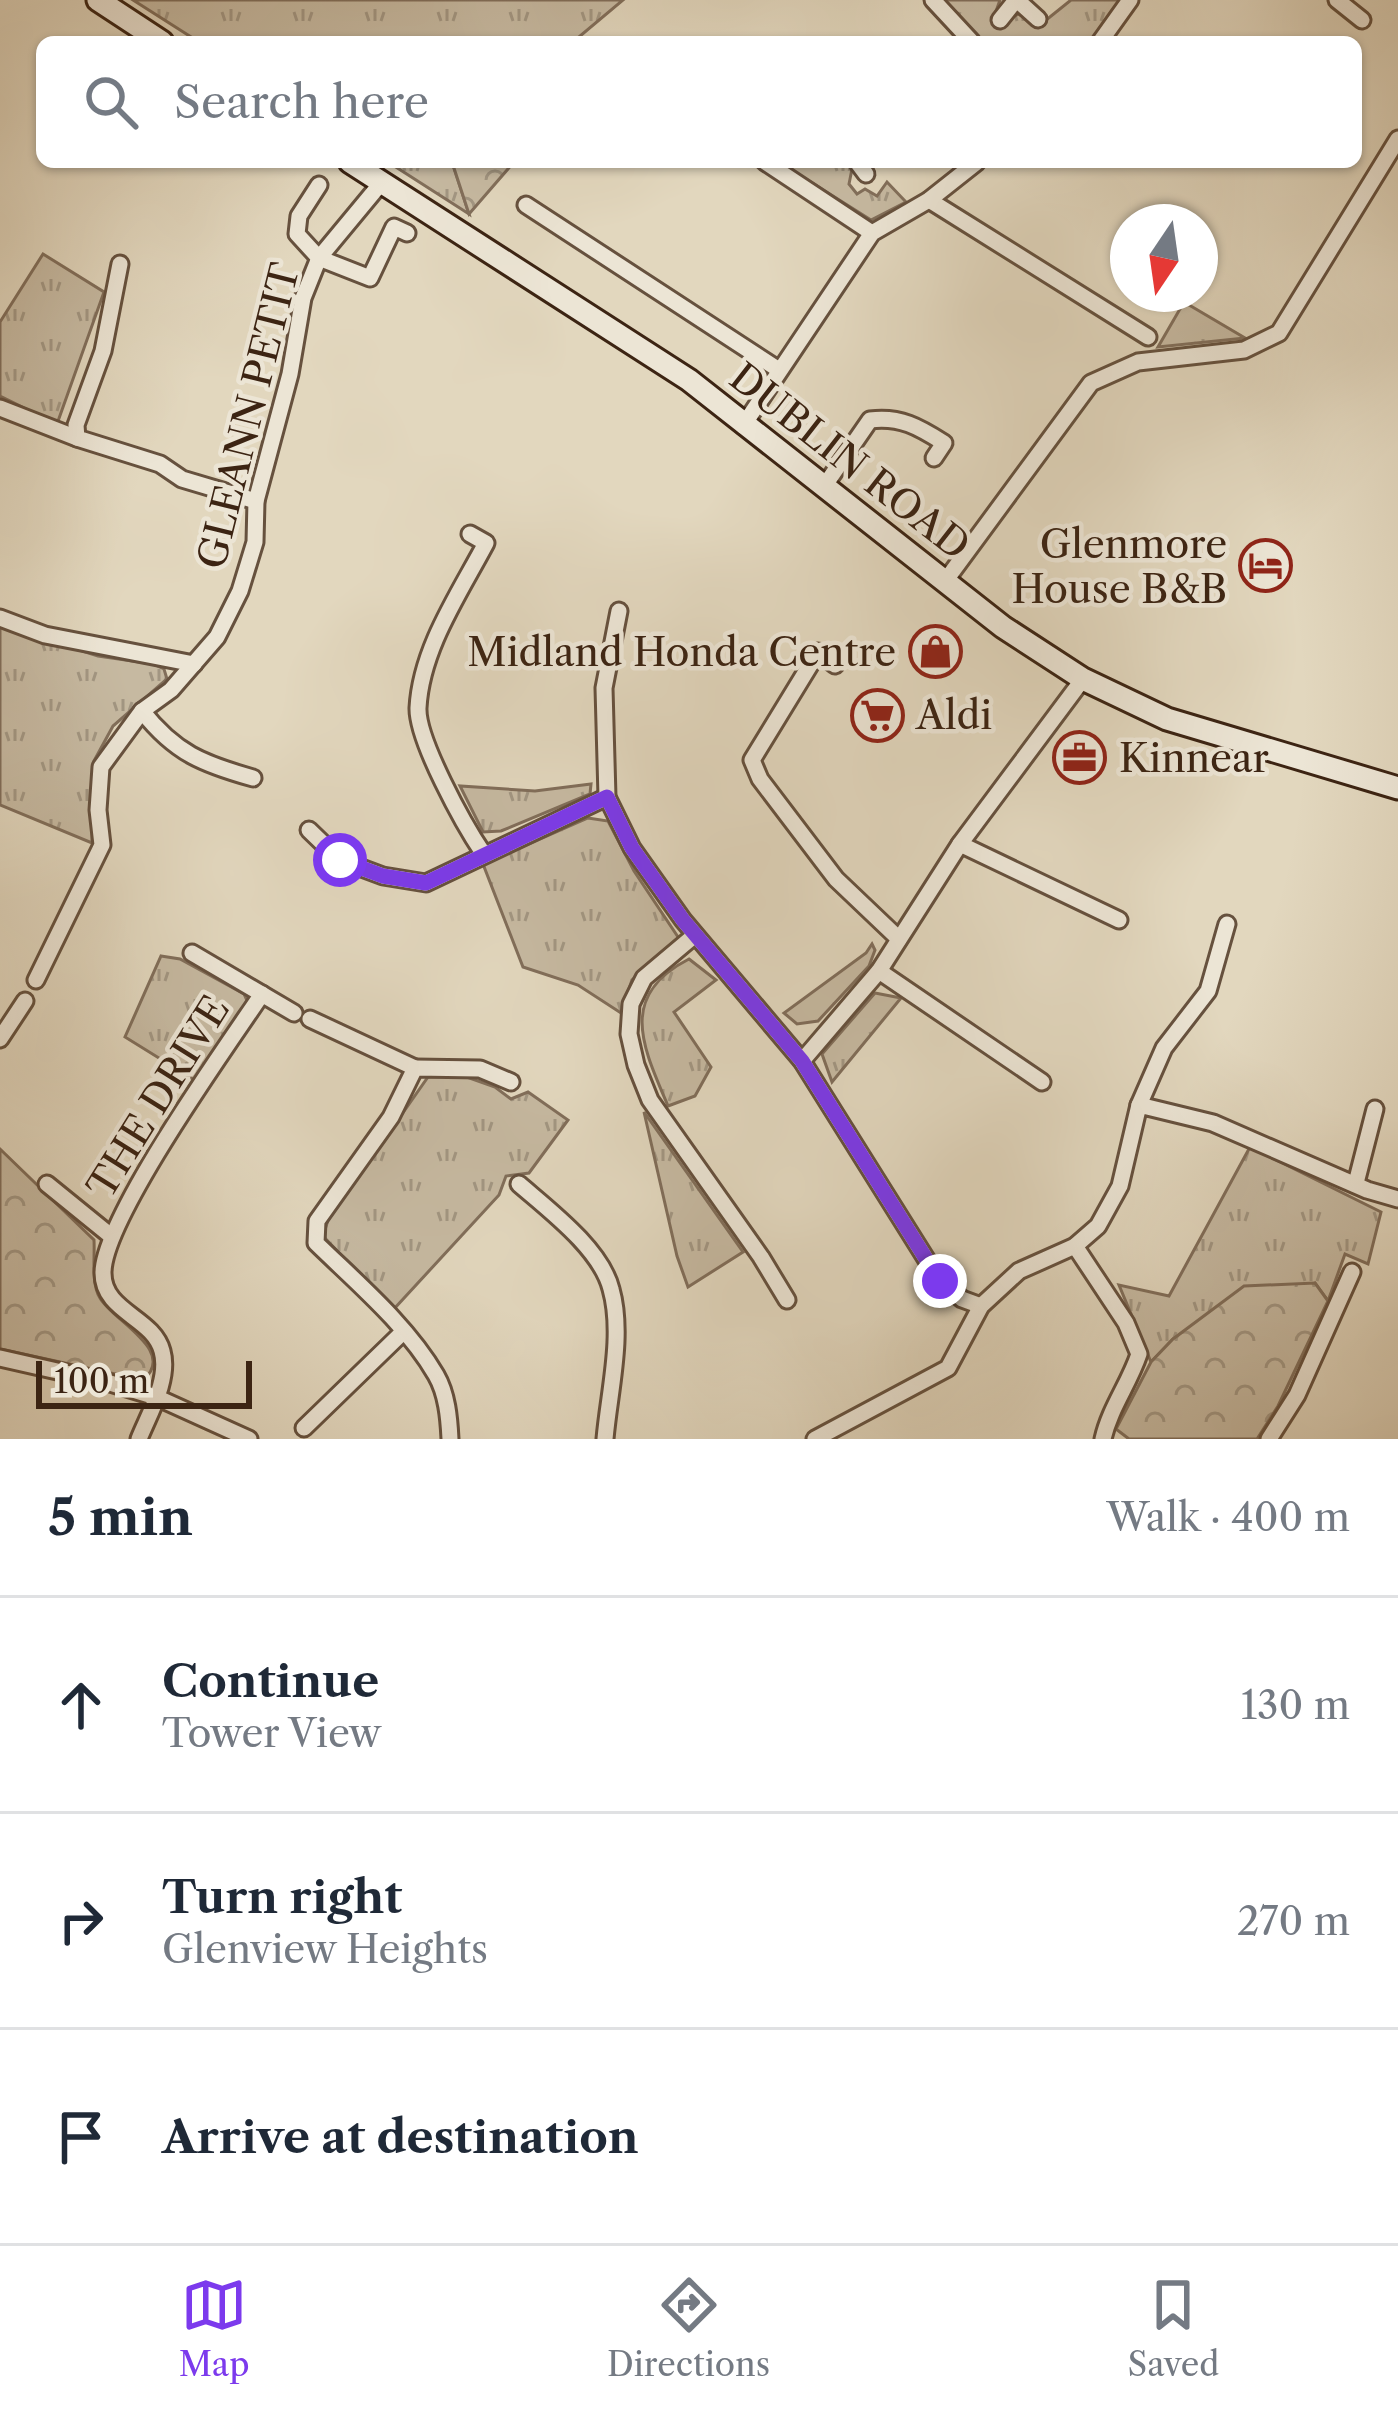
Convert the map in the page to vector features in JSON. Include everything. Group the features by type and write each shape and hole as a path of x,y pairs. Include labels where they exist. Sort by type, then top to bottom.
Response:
{"main road":[{"path":"98,0 153,36"},
{"name":"DUBLIN ROAD","path":"360,168 689,380 1003,627 1083,679 1167,718 1398,788"}],"street":[{"path":"933,0 966,36"},
{"path":"1000,20 1016,0 1038,19"},
{"path":"1104,36 1130,0"},
{"path":"1337,0 1362,20"},
{"path":"946,580 1091,383 1138,362 1244,350 1280,333 1398,139"},
{"path":"774,168 872,233"},
{"path":"743,426 872,233 929,200 969,168"},
{"name":"GLEANN PETIT","path":"36,980 102,845 101,766 142,711 172,690 217,637 240,590 255,542 256,501 290,374 304,298 319,258 382,182"},
{"path":"319,185 299,216 297,234 319,258 370,278 394,227 407,233"},
{"path":"929,200 1148,337"},
{"path":"526,205 779,370"},
{"path":"77,438 76,425 103,351 121,264"},
{"path":"0,408 160,464 182,478 256,501"},
{"path":"823,488 870,419 915,425 944,443 934,458"},
{"path":"470,534 486,543 425,667 417,713 431,754 483,853"},
{"path":"619,610 604,688 607,797 632,848 695,935 802,1061 940,1281 962,1299 981,1306"},
{"path":"0,618 45,634 194,664"},
{"path":"835,664 818,652 752,760 760,779 836,879 899,939"},
{"path":"802,1061 879,971 960,844 1083,679"},
{"path":"142,711 160,735 200,763 253,778"},
{"path":"309,830 340,860 383,876 426,883 607,797"},
{"path":"960,844 1119,920"},
{"path":"814,1439 948,1368 981,1306 1019,1271 1075,1246 1098,1226 1120,1186 1139,1105 1164,1048 1208,991 1227,924"},
{"path":"695,935 644,978 631,1004 629,1034 636,1065 650,1100 787,1300"},
{"name":"THE DRIVE","path":"192,953 302,1016 415,1068"},
{"path":"879,971 1042,1082"},
{"name":"THE DRIVE","path":"156,1397 163,1352 151,1331 114,1303 103,1276 111,1236 205,1078 262,994"},
{"path":"0,1039 25,1001"},
{"path":"450,1439 437,1377 403,1332 316,1244 317,1222 391,1117 415,1068 480,1070 511,1082"},
{"path":"1139,1105 1214,1124 1398,1199"},
{"path":"1356,1184 1375,1108"},
{"name":"THE DRIVE","path":"47,1184 111,1236"},
{"path":"519,1184 582,1241 611,1286 615,1336 605,1439"},
{"path":"1075,1246 1126,1323 1139,1354 1132,1376 1108,1413 1102,1439"},
{"path":"1269,1439 1297,1395 1352,1272"},
{"path":"304,1428 403,1332"},
{"path":"0,1358 156,1397 249,1439"},
{"path":"139,1439 156,1397"}],"green space":[{"path":"133,0 623,0 580,36 190,36"},
{"path":"941,0 1000,0 994,17 1003,24 1018,14 1040,25 1071,0 1120,0 1094,36 974,36"},
{"path":"397,168 454,168 469,214"},
{"path":"454,168 509,168 469,214"},
{"path":"789,168 851,168 849,184 857,194 865,189 877,196 887,182 906,202 871,220"},
{"path":"43,254 104,292 57,424 0,396 0,322"},
{"path":"1178,312 1201,312 1245,338 1158,347"},
{"path":"0,625 98,656 164,669 167,679 113,726 94,761 92,843 0,805"},
{"path":"591,784 590,794 501,831 483,832 460,786 535,791"},
{"path":"588,818 608,821 634,871 680,940 632,980 621,1013 578,985 523,967 483,864"},
{"path":"872,944 875,950 869,966 818,1021 797,1024 784,1013 866,953"},
{"path":"161,956 180,959 244,994 249,1005 196,1081 125,1037"},
{"path":"689,959 716,980 674,1012 711,1067 695,1096 668,1106 645,1043 644,1006 666,974"},
{"path":"875,993 901,998 832,1082 822,1054"},
{"path":"464,1076 495,1087 511,1099 528,1092 568,1120 529,1173 506,1176 499,1195 393,1310 323,1236 328,1220 428,1077"},
{"path":"644,1112 743,1252 688,1287 677,1256"},
{"path":"1250,1147 1381,1212 1368,1264 1345,1254 1328,1301 1315,1283 1173,1339 1151,1362 1119,1285 1169,1296"},
{"path":"0,1149 94,1240 94,1278 100,1298 140,1337 153,1358 152,1369 143,1380 0,1349"},
{"path":"1315,1283 1328,1301 1257,1439 1129,1439 1116,1429 1151,1362 1173,1339 1244,1286"}],"place":[{"name":"Glenmore House B&B","path":"1266,566"},
{"name":"Midland Honda Centre","path":"935,652"},
{"name":"Aldi","path":"877,715"},
{"name":"Kinnear","path":"1080,758"}],"route":[{"path":"340,860 383,876 426,883 607,797 632,848 683,920 802,1061 940,1281"}]}
